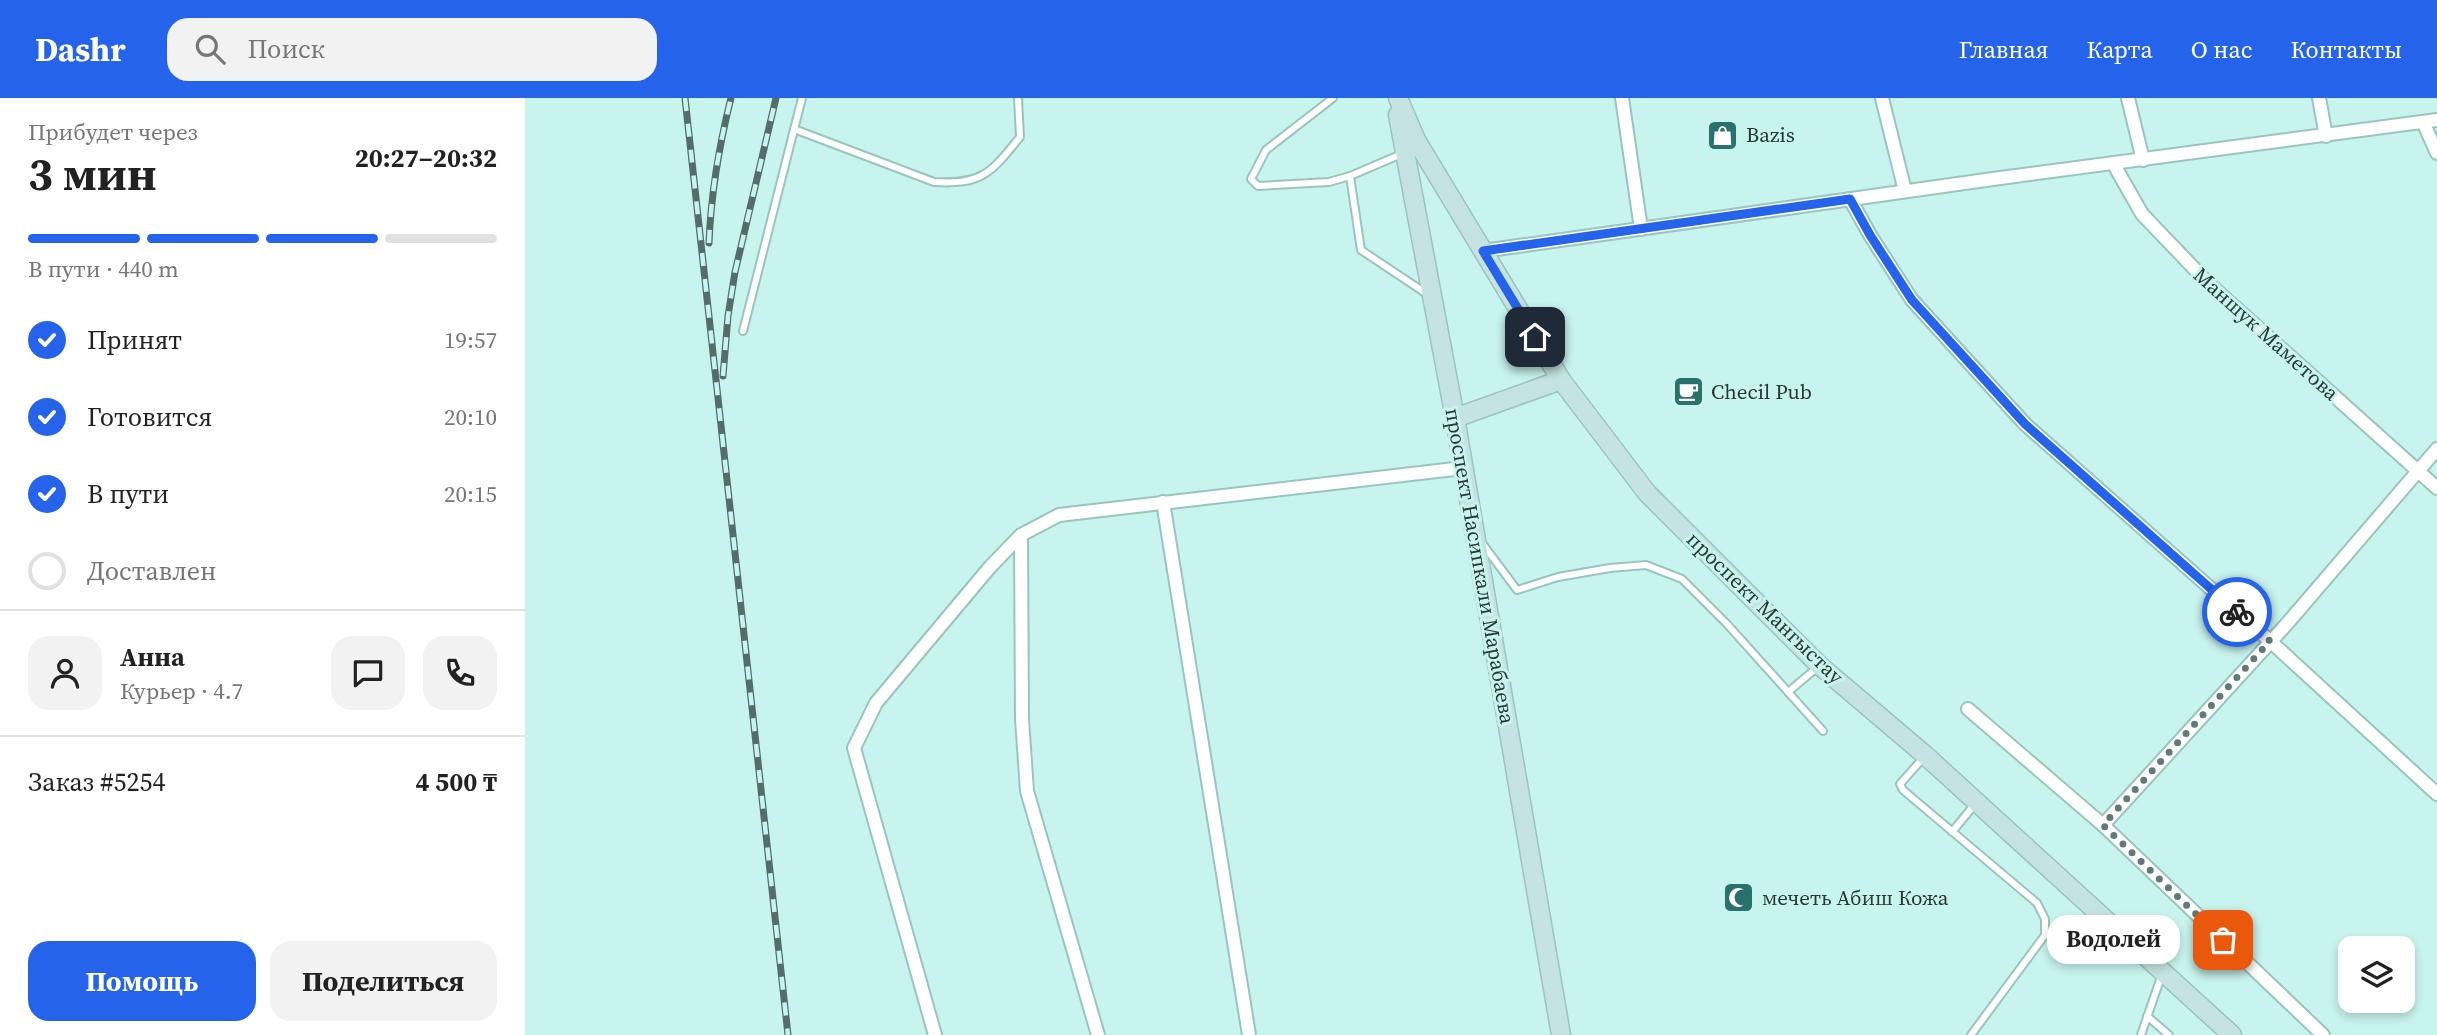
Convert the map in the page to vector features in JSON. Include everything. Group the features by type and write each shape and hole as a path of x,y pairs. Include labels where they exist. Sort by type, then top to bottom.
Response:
{"street":[{"name":"проспект Насипкали Марабаева","path":"1397,98 1561,1035"},
{"name":"проспект Мангыстау","path":"1397,98 1416,140 1561,380 1647,493 1819,665 1925,755 2232,1035"},
{"path":"1622,98 1641,229"},
{"path":"1882,98 1905,191"},
{"path":"2128,98 2143,160"},
{"path":"2319,98 2326,136"},
{"path":"1483,251 2437,120"},
{"path":"2423,122 2437,153"},
{"name":"Маншук Маметова","path":"2113,163 2142,215 2208,283 2437,488"},
{"path":"1850,199 1912,300 2025,424 2270,641 2437,794"},
{"path":"1455,418 1561,380"},
{"path":"2103,825 2270,641 2437,449"},
{"path":"935,1035 854,748 876,703 990,567 1021,535 1059,515 1463,468"},
{"path":"1163,502 1249,1035"},
{"path":"1021,535 1022,719 1027,791 1098,1035"},
{"path":"1968,709 2103,825 2323,1035"}],"lane":[{"path":"743,331 802,98"},
{"path":"794,130 934,183 952,184 974,180 998,164 1020,137 1018,98"},
{"path":"1333,98 1266,150 1251,178 1258,186 1329,182 1405,153"},
{"path":"1350,176 1361,250 1432,297"},
{"path":"1474,533 1517,590 1558,577 1646,565 1682,579 1823,731"},
{"path":"1788,692 1819,665"},
{"path":"1925,755 1900,784 1903,790 2037,903 2045,919 2045,935 1971,1035"},
{"path":"1952,832 1977,802"},
{"path":"2141,1035 2163,971"},
{"path":"2147,1016 2169,1035"}],"railway":[{"path":"685,98 788,1035"},
{"path":"709,243 716,170 731,98"},
{"path":"723,376 735,272 776,98"}],"way so far":[{"path":"2223,940 2103,825 2270,641 2237,612"}],"place":[{"name":"Bazis","path":"1723,135"},
{"name":"Checil Pub","path":"1688,392"},
{"name":"мечеть Абиш Кожа","path":"1739,898"},
{"name":"Водолей","path":"2223,940"}],"route":[{"path":"1535,337 1483,251 1850,199 1912,300 2025,424 2237,612"}]}
